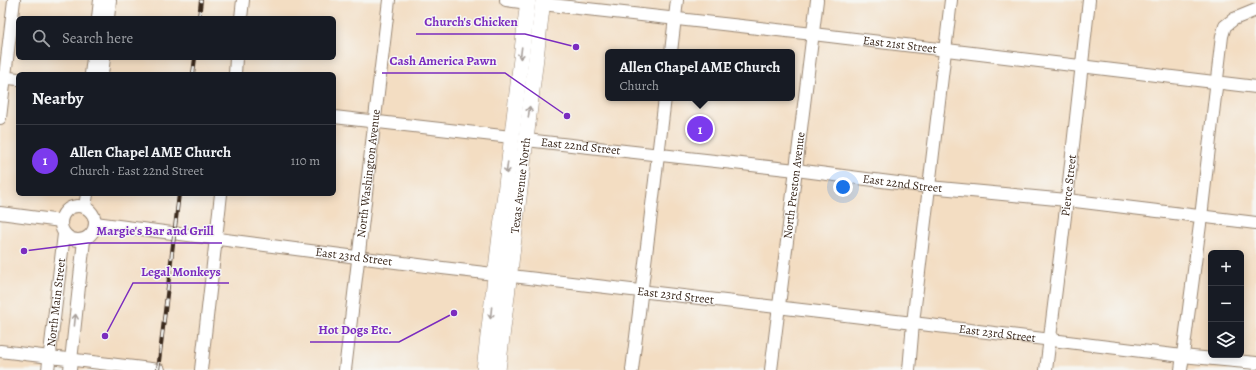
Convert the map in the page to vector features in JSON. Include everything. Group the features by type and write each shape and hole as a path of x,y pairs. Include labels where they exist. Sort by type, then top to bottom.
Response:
{"main road":[{"name":"Texas Avenue North","path":"484,370 502,275 535,2"},
{"name":"Texas Avenue North","path":"498,370 502,275"}],"street":[{"path":"0,118 3,78 14,0"},
{"path":"98,16 100,0"},
{"path":"108,16 110,0"},
{"path":"241,16 243,0"},
{"name":"North Washington Avenue","path":"345,370 389,0"},
{"name":"East 21st Street","path":"506,0 814,34 1256,88"},
{"path":"671,49 677,0"},
{"name":"North Preston Avenue","path":"771,370 814,34 817,0"},
{"path":"909,370 913,323 951,0"},
{"name":"Pierce Street","path":"1046,370 1083,67 1089,0"},
{"path":"1181,370 1218,84 1222,36 1225,26 1234,19 1256,10"},
{"path":"92,72 93,60"},
{"path":"102,72 104,60"},
{"path":"235,72 236,60"},
{"path":"3,78 16,79"},
{"path":"632,370 665,101"},
{"name":"East 22nd Street","path":"336,117 796,170 929,187 1067,200 1256,224"},
{"path":"201,370 221,196"},
{"path":"79,202 93,215 95,223 94,230 92,234 84,240 73,240 64,234 61,221 66,211 79,202"},
{"path":"0,213 61,221"},
{"name":"East 23rd Street","path":"95,223 502,275 1182,356 1256,363"},
{"name":"North Main Street","path":"48,370 64,234"},
{"name":"North Main Street","path":"70,364 84,240"},
{"path":"0,351 49,356 70,364 159,370"}],"railway":[{"path":"199,16 201,0"},
{"path":"193,72 195,60"},
{"path":"158,370 179,196"}],"place":[{"name":"Church's Chicken","path":"576,47"},
{"name":"Cash America Pawn","path":"567,116"},
{"name":"Allen Chapel AME Church","path":"700,129"},
{"name":"Margie's Bar and Grill","path":"24,251"},
{"name":"Hot Dogs Etc.","path":"454,313"},
{"name":"Legal Monkeys","path":"105,336"}]}
